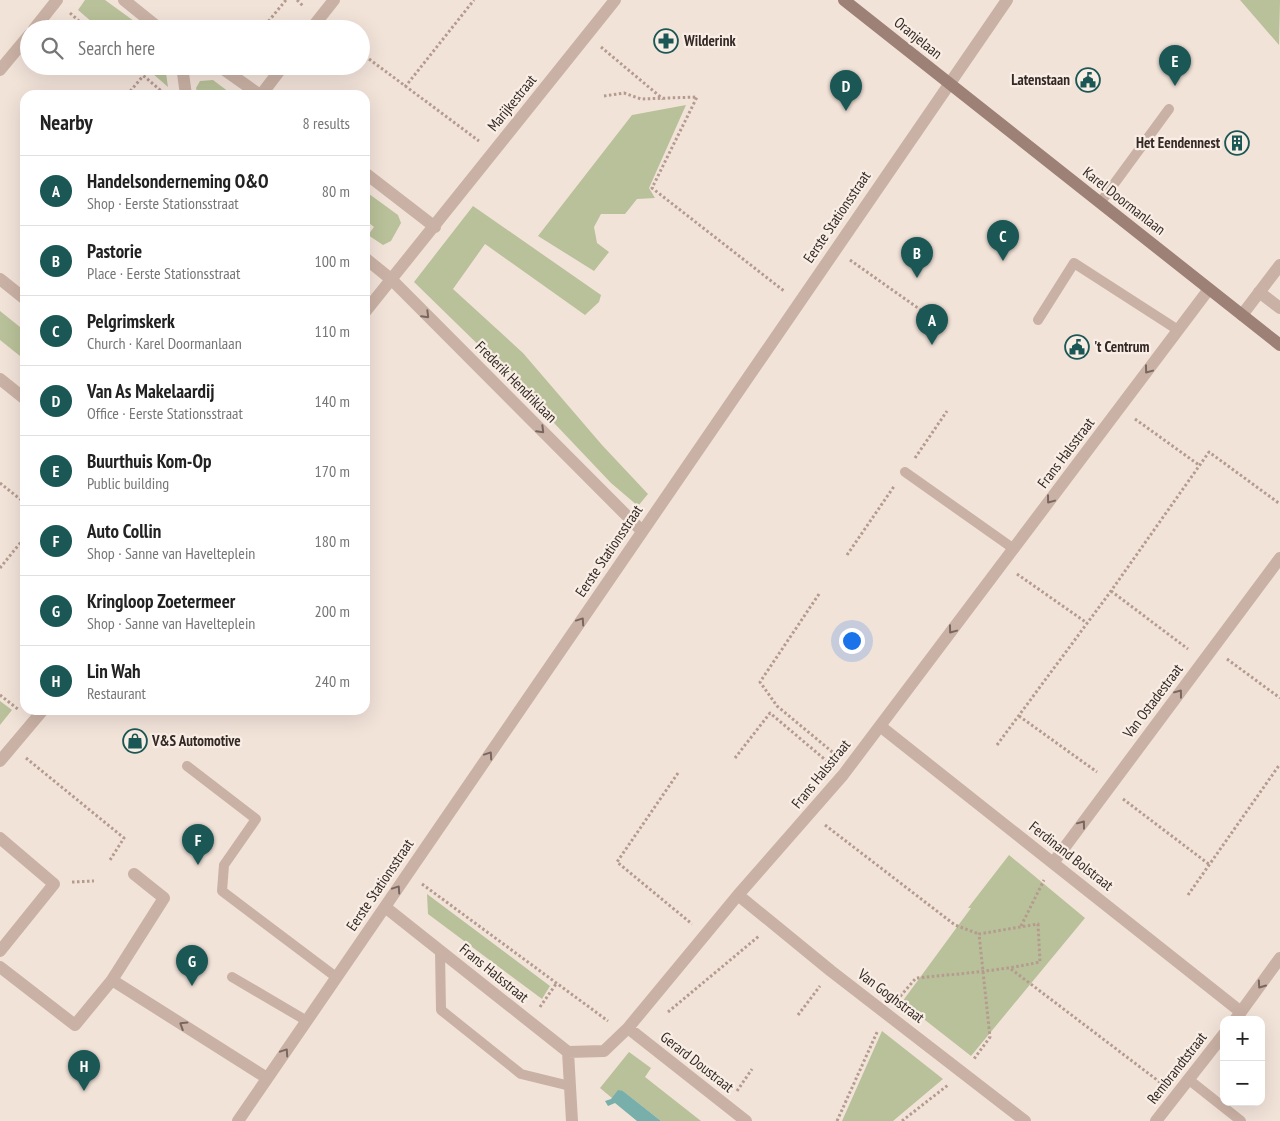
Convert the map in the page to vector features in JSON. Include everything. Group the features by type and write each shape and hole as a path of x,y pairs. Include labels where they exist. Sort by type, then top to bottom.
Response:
{"street":[{"path":"41,20 57,0"},
{"path":"124,0 149,20"},
{"path":"318,20 334,0"},
{"name":"Marijkestraat","path":"370,306 615,0"},
{"name":"Oranjelaan","path":"844,0 948,84"},
{"name":"Eerste Stationsstraat","path":"238,1121 1007,0"},
{"path":"0,70 20,46"},
{"path":"183,75 185,90"},
{"path":"232,75 254,90"},
{"path":"265,90 276,75"},
{"name":"Karel Doormanlaan","path":"948,84 1280,345"},
{"path":"370,178 435,227"},
{"name":"Frederik Hendriklaan","path":"370,262 392,280 642,531"},
{"path":"1242,315 1280,265"},
{"path":"0,279 20,295"},
{"name":"Frans Halsstraat","path":"385,906 568,1052 604,1052 628,1028 738,895 846,771 1209,290"},
{"path":"1260,292 1280,308"},
{"path":"0,379 20,395"},
{"name":"Van Ostadestraat","path":"1053,862 1280,558"},
{"path":"0,761 39,715"},
{"name":"Ferdinand Bolstraat","path":"880,726 1053,862 1238,1016"},
{"path":"0,838 54,884 0,951"},
{"path":"0,967 75,1025 112,980 164,898 134,874"},
{"name":"Van Goghstraat","path":"738,895 832,971 1025,1121"},
{"path":"1238,1016 1280,958"},
{"path":"112,980 267,1078"},
{"name":"Gerard Doustraat","path":"628,1028 746,1121"},
{"name":"Rembrandtstraat","path":"1156,1121 1220,1039"},
{"path":"568,1052 572,1121"}],"lane":[{"path":"1100,203 1169,109"},
{"path":"1038,320 1074,263 1178,330"},
{"path":"905,472 1014,549"},
{"path":"186,766 256,819 224,865 222,891 336,977"},
{"path":"440,950 441,1010 521,1074 570,1086"},
{"path":"232,977 307,1021"},
{"path":"1188,1079 1241,1121"}],"path":[{"path":"269,20 285,0"},
{"path":"405,87 474,0"},
{"path":"587,35 664,99"},
{"path":"370,60 494,152"},
{"path":"131,90 143,76 161,90"},
{"path":"604,96 624,92 641,99 697,97 652,188 798,303"},
{"path":"834,250 925,313"},
{"path":"1120,408 1199,465"},
{"path":"997,745 1111,591 1209,452 1280,504"},
{"path":"0,483 20,499"},
{"path":"0,568 20,543"},
{"path":"1002,563 1087,623"},
{"path":"1111,591 1204,661"},
{"path":"819,594 760,682 777,706 846,771"},
{"path":"1212,649 1280,698"},
{"path":"735,758 770,713 846,771"},
{"path":"1019,716 1110,785 1210,865"},
{"path":"12,746 124,838 110,860"},
{"path":"1188,895 1280,764"},
{"path":"1276,769 1280,772"},
{"path":"678,773 617,862 705,936"},
{"path":"810,814 955,924 979,934 1038,924 1040,962 984,972 916,978 886,1012 837,1121"},
{"path":"1020,927 1053,862"},
{"path":"408,873 609,1022 628,1028"},
{"path":"642,1010 654,1023 773,924"},
{"path":"902,1121 964,1072 990,1037 979,934"},
{"path":"1011,968 1176,1095"},
{"path":"798,1016 832,971"},
{"path":"530,1022 556,984"},
{"path":"727,1106 752,1069"}],"green space":[{"path":"85,0 105,0 133,20 90,20 78,10"},
{"path":"1240,0 1280,0 1279,45"},
{"path":"154,75 166,75 168,87"},
{"path":"213,80 226,90 197,90 200,81"},
{"path":"686,105 649,188 655,198 637,199 625,214 601,214 594,227 597,243 609,252 594,271 538,236 632,115"},
{"path":"370,195 398,215 401,223 391,241 383,245 370,236 370,232 374,227 370,224"},
{"path":"473,206 601,295 599,302 585,315 485,244 453,289 523,353 602,445 648,494 638,506 611,483 499,365 414,282"},
{"path":"0,311 20,327 20,356 0,340"},
{"path":"0,701 12,710 0,725"},
{"path":"1009,855 1085,918 971,1056 902,1002 971,908 968,908"},
{"path":"427,894 550,986 542,999 428,914"},
{"path":"882,1031 943,1079 893,1121 842,1121"},
{"path":"629,1052 651,1068 645,1077 701,1121 661,1121 623,1091 618,1091 612,1098 600,1088"}],"water":[{"path":"618,1090 623,1091 661,1121 637,1121 615,1103 608,1106 605,1101 611,1099"}],"place":[{"name":"Wilderink","path":"666,41"},
{"name":"Latenstaan","path":"1088,80"},
{"name":"Buurthuis Kom-Op","path":"1175,86"},
{"name":"Van As Makelaardij","path":"846,111"},
{"name":"Het Eendennest","path":"1237,143"},
{"name":"Pelgrimskerk","path":"1003,261"},
{"name":"Pastorie","path":"917,278"},
{"name":"Handelsonderneming O&O","path":"932,345"},
{"name":"'t Centrum","path":"1077,347"},
{"name":"V&S Automotive","path":"135,741"},
{"name":"Auto Collin","path":"198,865"},
{"name":"Kringloop Zoetermeer","path":"192,986"},
{"name":"Lin Wah","path":"84,1091"}]}
